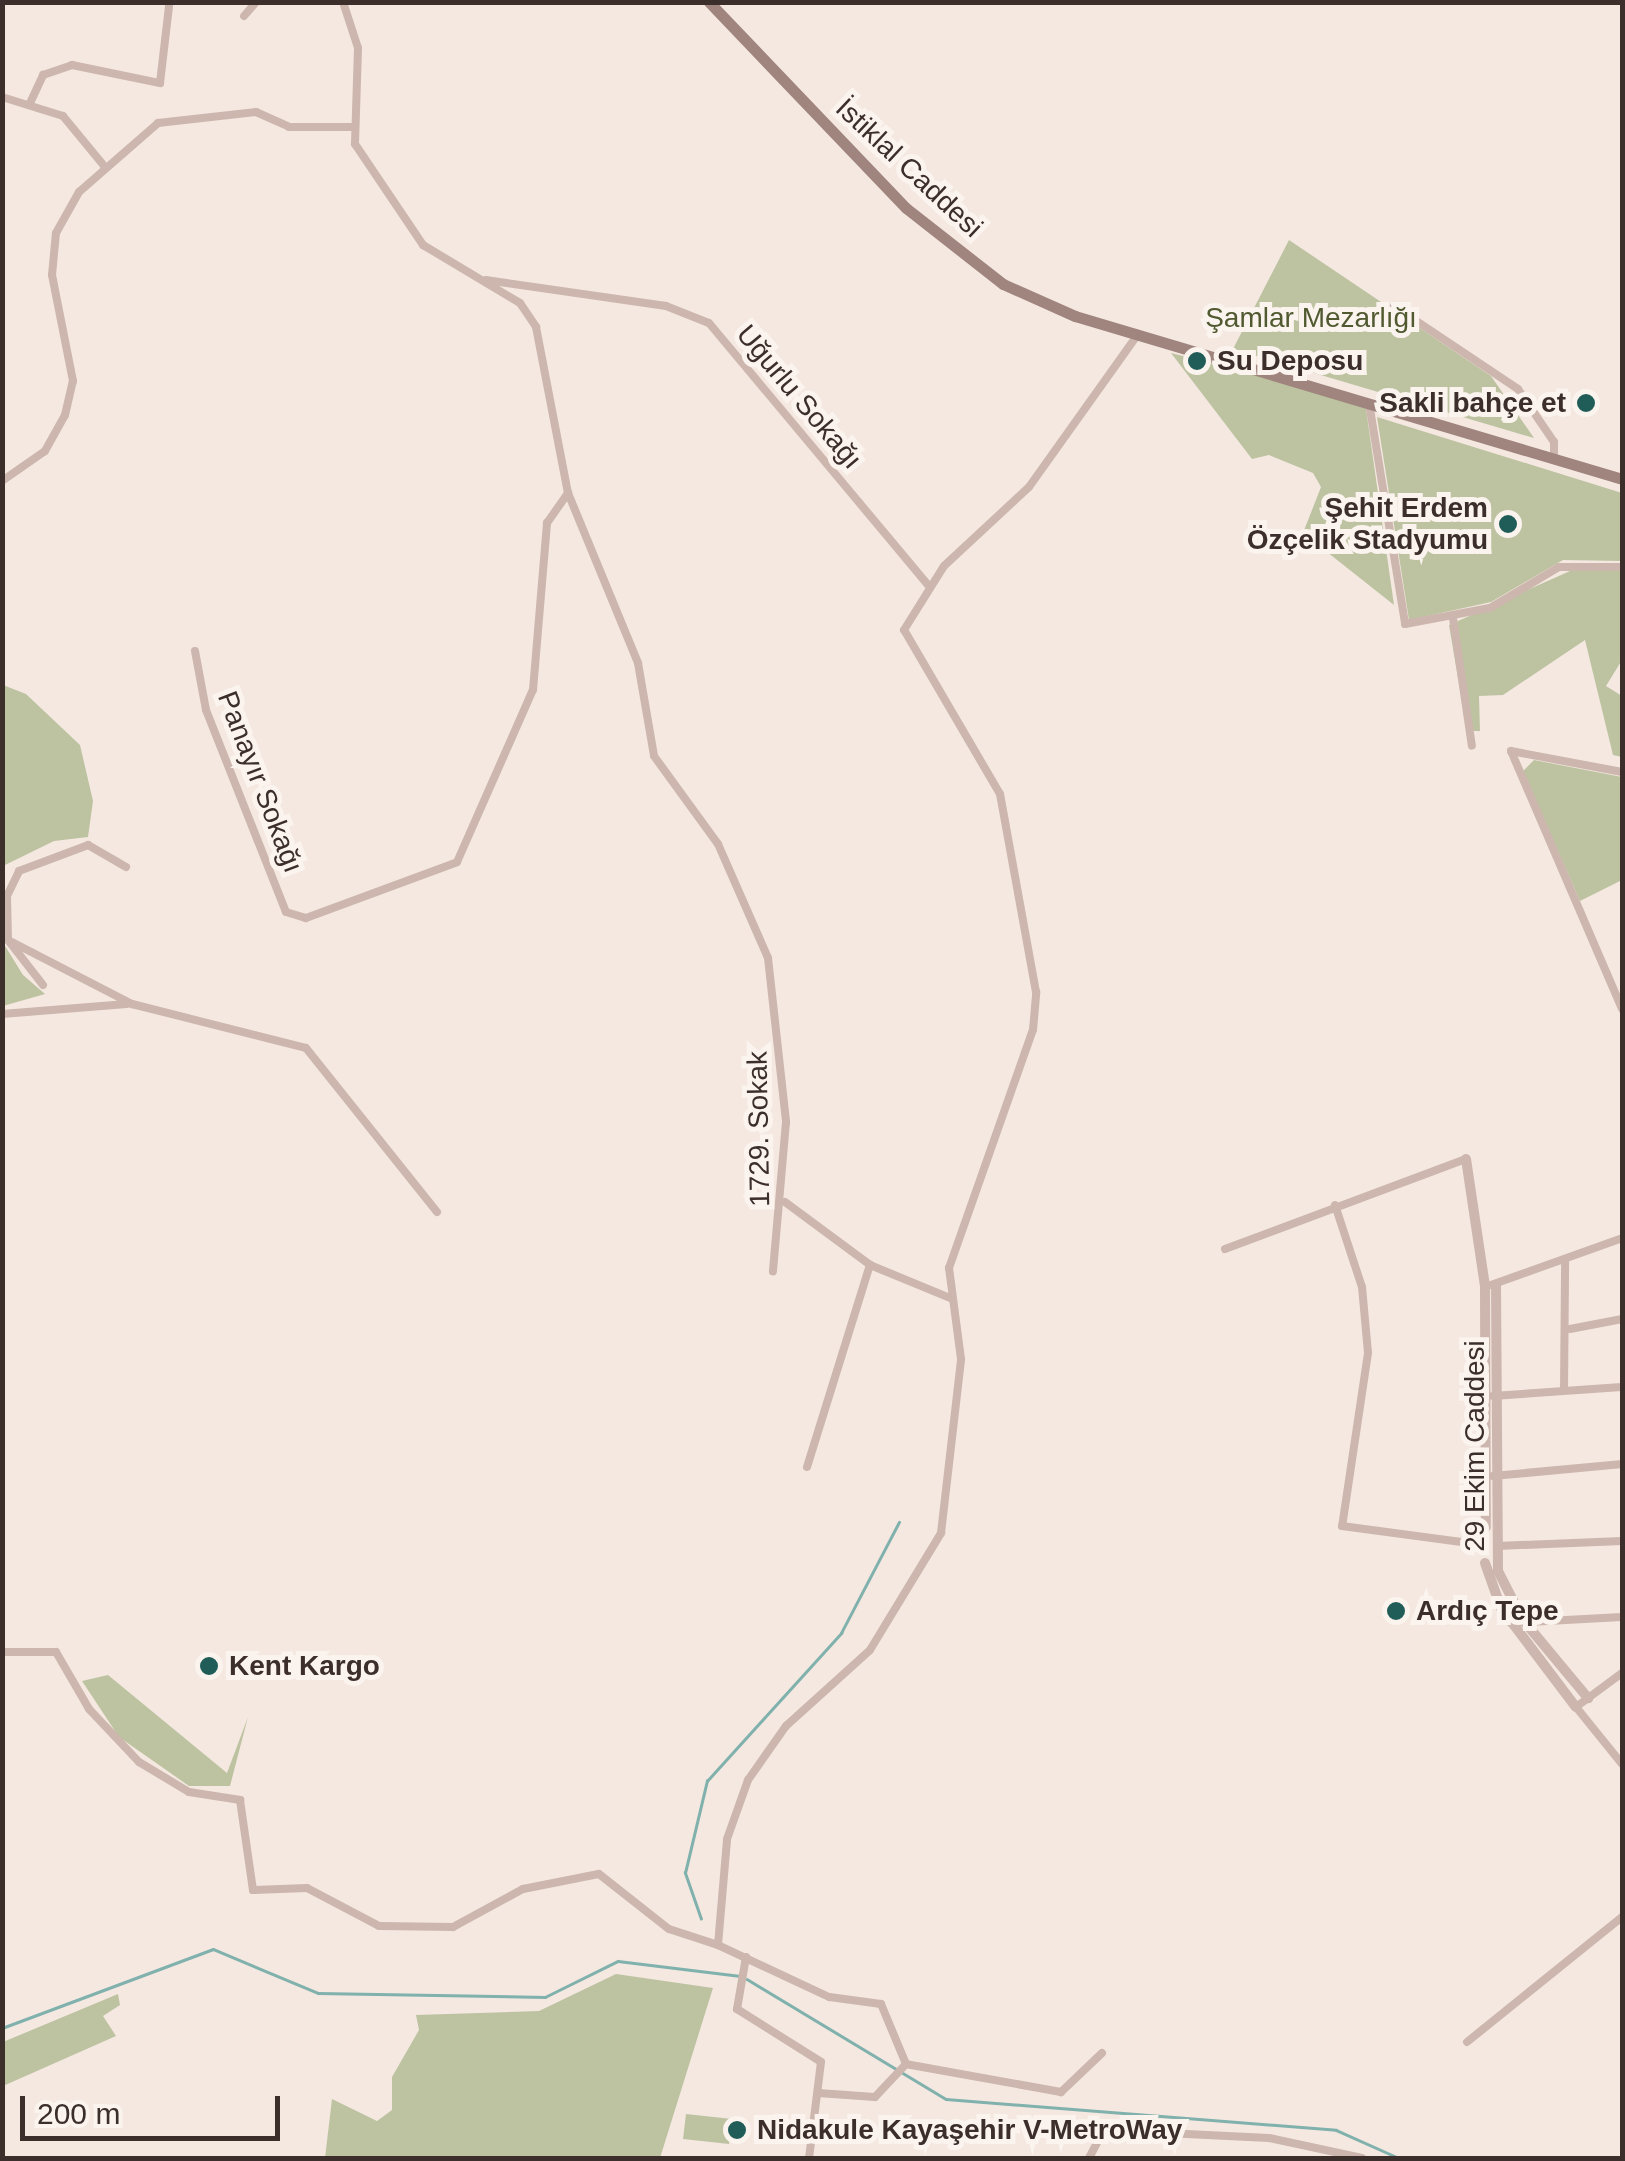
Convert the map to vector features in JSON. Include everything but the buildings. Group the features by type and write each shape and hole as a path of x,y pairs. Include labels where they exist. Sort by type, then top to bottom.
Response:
{"main road":[{"name":"İstiklal Caddesi","path":"709,2 952,247 1039,302 1368,398 1622,479"}],"street":[{"path":"244,16 256,2"},
{"path":"343,2 358,48 350,128 409,230 520,303 536,327 568,493"},
{"path":"32,101 43,75 75,64 160,83 168,6"},
{"path":"2,97 32,101 64,116 105,167"},
{"path":"2,481 45,452 65,416 72,381 52,274 56,233 105,167 158,122 210,113 350,128"},
{"name":"Uğurlu Sokağı","path":"482,279 666,306 708,322 928,585"},
{"path":"1394,306 1518,389 1554,442 1554,459"},
{"path":"718,1945 727,1839 748,1780 786,1726 870,1650 942,1533 961,1358 950,1298 956,1238 1034,1030 1036,992 989,763 958,730 904,630 928,585 1029,487 1138,334"},
{"path":"1368,398 1405,624 1490,608 1559,567 1622,567"},
{"name":"Panayır Sokağı","path":"196,652 206,710 286,912 306,918 458,862 533,690 547,523 568,493"},
{"name":"1729. Sokak","path":"568,493 638,663 654,756 718,844 768,958 785,1070 785,1202 773,1271"},
{"path":"1453,618 1472,746"},
{"path":"1622,772 1511,751 1622,1009"},
{"path":"43,985 8,940 8,896 29,861 88,846 126,867"},
{"path":"8,940 132,1004 306,1048 437,1212"},
{"path":"1611,985 1622,980"},
{"path":"2,1014 132,1004"},
{"path":"1225,1249 1466,1159"},
{"name":"29 Ekim Caddesi","path":"1466,1159 1490,1285 1496,1546 1501,1582 1517,1622 1588,1698"},
{"path":"785,1202 870,1265 950,1298"},
{"path":"1336,1205 1362,1287 1368,1353 1342,1526 1470,1544 1486,1527"},
{"path":"1490,1285 1564,1262 1622,1238"},
{"path":"1564,1262 1570,1329 1564,1390"},
{"path":"807,1467 870,1265"},
{"path":"1570,1329 1622,1318"},
{"path":"1494,1396 1622,1387"},
{"path":"1494,1476 1622,1464"},
{"name":"29 Ekim Caddesi","path":"1486,1527 1494,1476"},
{"path":"1496,1546 1622,1542"},
{"name":"29 Ekim Caddesi","path":"1484,1563 1517,1622 1576,1707"},
{"path":"1517,1622 1622,1617"},
{"path":"2,1652 56,1652 88,1709 139,1762 189,1792 240,1800 253,1890 308,1888 378,1926 454,1926 524,1889 599,1874 669,1929 718,1945 829,1996 882,2004 901,2072"},
{"path":"1622,1673 1576,1707 1622,1764"},
{"path":"1467,2042 1622,1917"},
{"path":"746,1957 734,1988 738,2009 816,2055 818,2093 809,2158"},
{"path":"818,2093 864,2099 901,2072 1062,2092 1102,2054"},
{"path":"1089,2158 1104,2130 1269,2138 1362,2158"}],"green space":[{"name":"Şamlar Mezarlığı","path":"1289,240 1491,376 1534,438 1233,349"},
{"path":"1171,353 1365,402 1394,605 1303,533 1321,487 1313,473 1269,455 1252,459"},
{"name":"Şehit Erdem Özçelik Stadyumu","path":"1377,417 1622,493 1622,561 1563,560 1491,602 1409,620"},
{"path":"1579,567 1622,571 1622,660 1606,686 1622,696 1622,757 1613,755 1585,640 1503,695 1479,696 1480,731 1467,731 1449,625"},
{"path":"3,685 26,694 80,745 93,801 88,837 54,841 3,866"},
{"path":"1534,760 1622,777 1622,880 1580,901 1523,771"},
{"path":"2,941 23,975 45,994 3,1006"},
{"path":"108,1675 227,1773 248,1717 230,1786 189,1786 119,1737 82,1681"},
{"path":"616,1974 713,1988 660,2158 325,2158 332,2099 377,2121 392,2110 392,2077 419,2030 416,2015 539,2011"},
{"path":"118,1994 120,2005 103,2016 116,2036 3,2086 3,2042"},
{"path":"686,2114 732,2119 729,2144 683,2139"}],"waterway":[{"path":"701,1919 685,1873 707,1781 841,1633 899,1522"},
{"path":"2,2028 213,1949 318,1993 545,1997 618,1961 740,1976"},
{"path":"747,1979 946,2099 1336,2130 1399,2158"}],"place":[{"name":"Su Deposu","path":"1197,361"},
{"name":"Sakli bahçe et","path":"1586,403"},
{"name":"Şehit Erdem Özçelik Stadyumu","path":"1508,524"},
{"name":"Ardıç Tepe","path":"1396,1611"},
{"name":"Kent Kargo","path":"209,1666"},
{"name":"Nidakule Kayaşehir V-MetroWay","path":"737,2130"}]}
